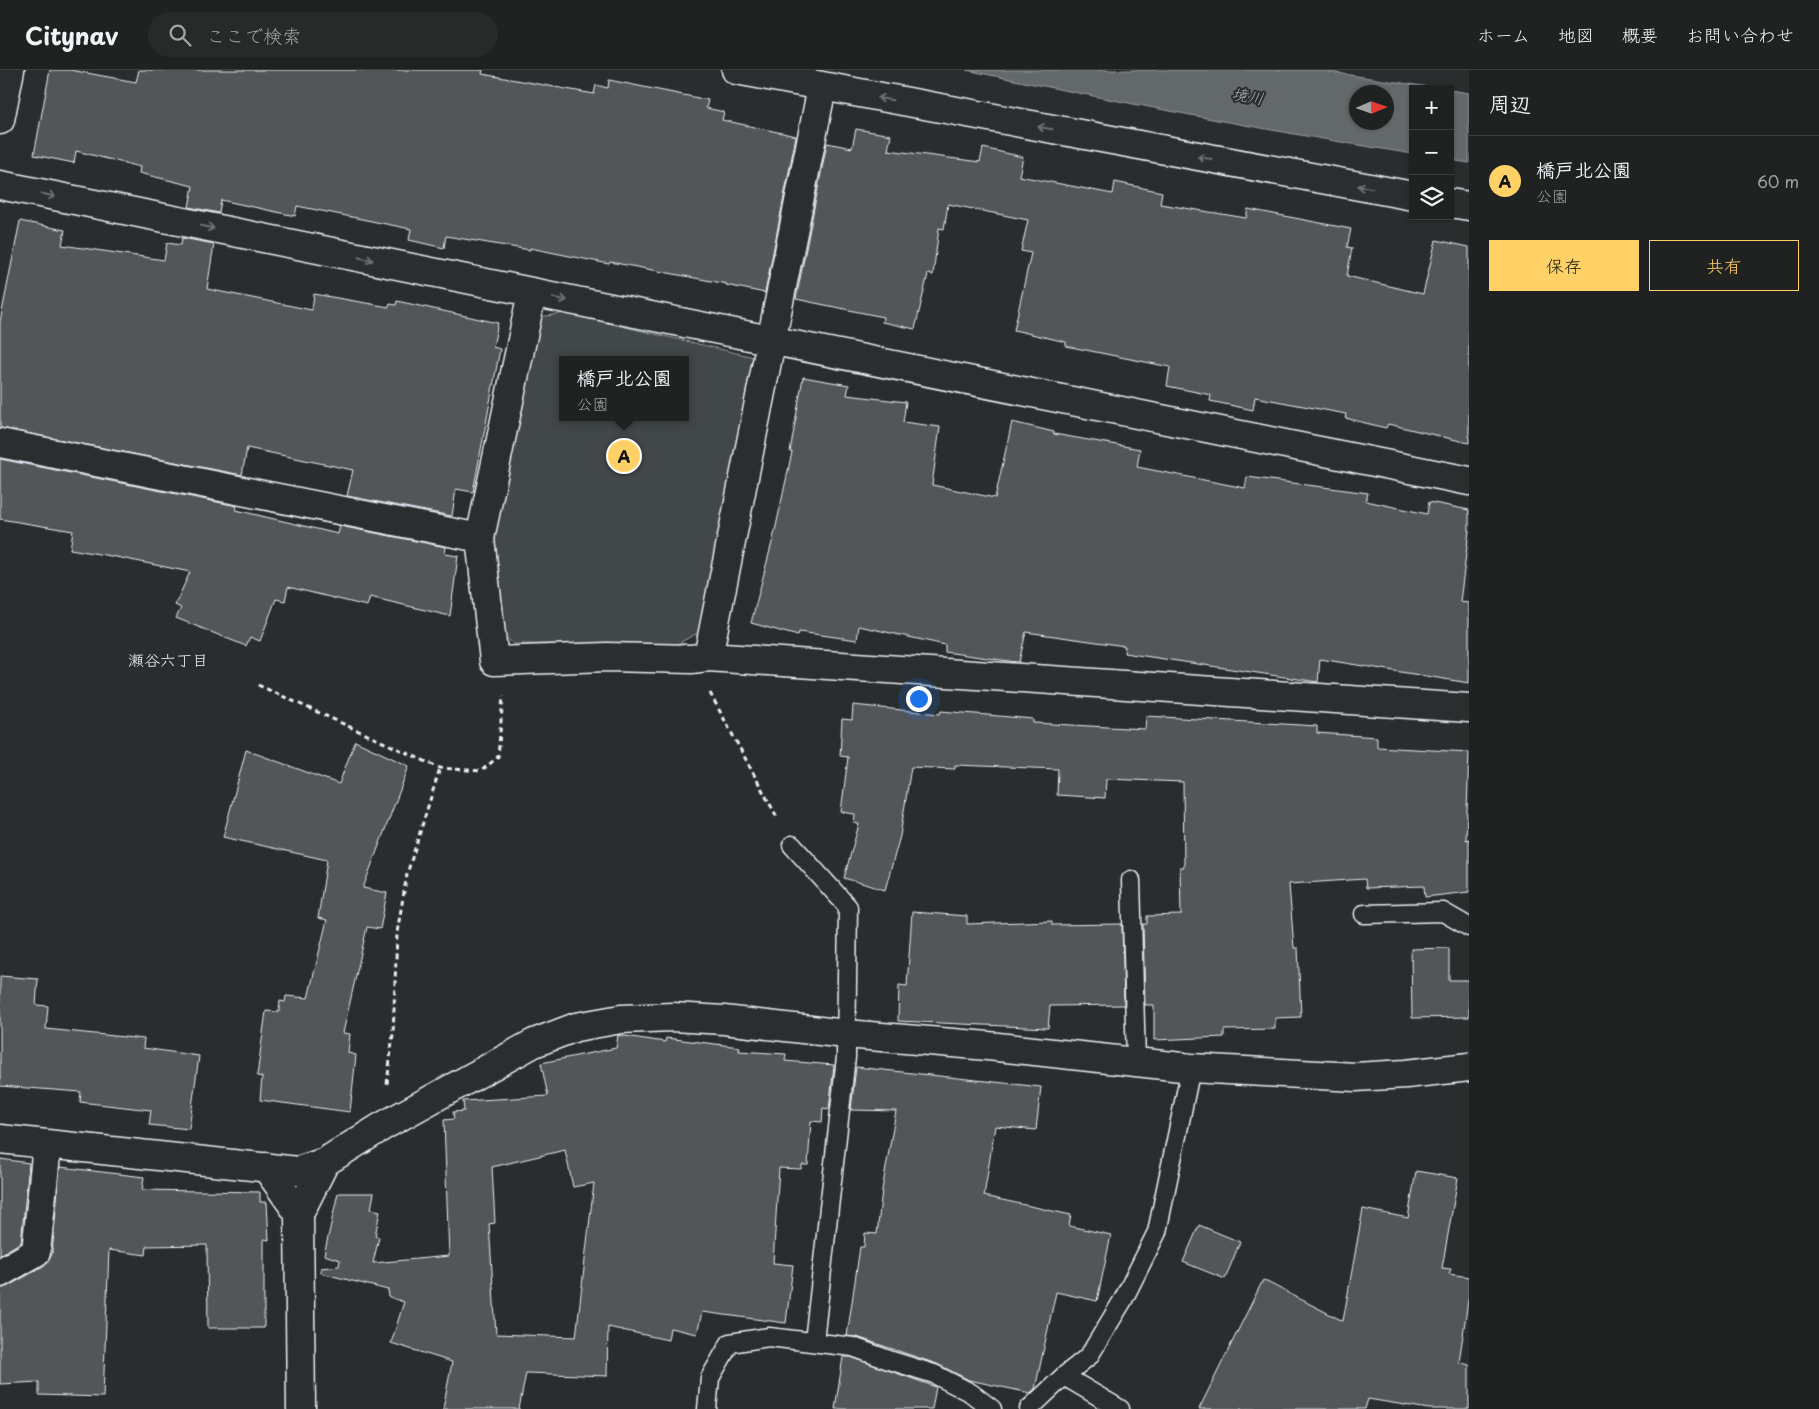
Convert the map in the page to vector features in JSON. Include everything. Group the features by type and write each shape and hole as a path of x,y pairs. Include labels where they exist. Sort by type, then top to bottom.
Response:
{"street":[{"path":"0,120 10,70"},
{"path":"736,70 1409,195"},
{"path":"700,658 771,340 822,87"},
{"path":"0,185 1469,481"},
{"path":"1454,204 1469,206"},
{"path":"532,293 480,538 494,661 608,657 700,658 1469,708"},
{"path":"0,442 480,538"},
{"path":"0,1139 298,1171 325,1162 383,1126 534,1043 576,1027 621,1019 673,1017 724,1020 1191,1068 1355,1077 1469,1067"},
{"path":"0,1273 36,1252 47,1145"},
{"path":"301,1409 299,1214 325,1162"},
{"path":"266,1167 299,1214"}],"lane":[{"path":"792,845 848,907 846,1057 814,1341"},
{"path":"1131,880 1136,1062"},
{"path":"1364,914 1443,912 1469,927"},
{"path":"1029,1409 1064,1376 1089,1356 1123,1300 1157,1232 1191,1068"},
{"path":"707,1409 710,1378 730,1342 769,1337 853,1347 934,1374 971,1393 992,1409"},
{"path":"1064,1376 1120,1409"}],"path":[{"path":"700,658 792,845"},
{"path":"258,684 440,768 481,770 498,757 506,661"},
{"path":"383,1126 393,1034 397,933 407,874 440,768"}],"shaded area":[{"path":"565,313 758,358 698,633 675,645 514,644 503,635 491,554 540,317"}],"water":[{"name":"境川","path":"966,70 1317,70 1416,85 1409,85 1409,153 1133,104"},
{"path":"1454,91 1469,93 1469,163 1454,161"}],"building":[{"path":"50,70 70,70 136,82 139,70 483,70 482,74 594,94 596,85 608,88 609,80 708,100 706,108 724,112 722,120 796,136 765,293 610,262 609,264 530,248 530,250 446,236 444,248 409,240 411,229 297,206 295,216 221,200 219,213 189,207 193,186 139,173 140,167 76,151 74,163 34,155"},
{"path":"856,129 891,135 888,150 980,162 983,148 1023,157 1019,176 1113,194 1115,182 1162,192 1160,204 1246,218 1248,209 1351,229 1347,247 1352,248 1347,276 1423,294 1436,240 1469,247 1469,443 1388,424 1386,428 1345,418 1346,414 1255,397 1253,410 1210,401 1211,395 1167,386 1170,367 1066,346 1066,342 1014,330 1031,253 1021,251 1028,220 948,204 944,229 939,228 933,275 928,274 915,329 882,322 883,317 796,299 827,143 852,148"},
{"path":"20,221 65,230 62,245 164,260 167,243 181,245 182,238 214,244 207,289 312,310 314,294 389,307 390,304 396,305 397,301 498,323 493,347 500,349 473,492 456,489 452,516 347,496 353,470 247,448 242,475 0,428 0,322"},
{"path":"803,377 849,385 847,395 906,402 903,422 940,427 932,485 995,498 1012,422 1054,432 1054,434 1140,449 1137,467 1245,488 1247,477 1368,493 1366,501 1427,514 1429,502 1469,510 1469,530 1460,602 1469,603 1469,683 1320,659 1318,682 1124,653 1125,646 1026,632 1019,662 1016,662 945,652 945,645 859,626 857,640 799,632 798,636 751,623 775,531 792,452 790,452"},
{"path":"0,459 237,506 236,510 338,534 340,526 446,547 445,554 458,556 450,616 370,597 367,606 288,587 285,601 276,599 260,641 250,637 246,646 176,618 181,608 175,605 190,572 70,549 73,531 0,519"},
{"path":"853,705 940,714 941,711 1033,719 1033,723 1145,729 1146,716 1317,726 1317,733 1377,737 1377,747 1469,752 1466,840 1469,839 1469,892 1425,897 1424,886 1366,888 1365,879 1289,884 1294,948 1298,948 1301,1017 1275,1018 1275,1029 1224,1030 1224,1037 1154,1040 1154,1005 1145,1005 1143,924 1147,924 1147,916 1181,915 1180,867 1184,867 1183,782 1106,779 1105,798 1057,795 1058,769 955,765 955,769 911,767 900,836 885,890 844,878 859,824 854,823 855,814 841,812 848,757 840,756 842,719 852,720"},
{"path":"355,741 409,766 363,888 387,893 380,929 367,927 343,1033 350,1034 348,1053 356,1055 350,1112 260,1100 262,1077 257,1076 266,1011 279,1012 280,1001 285,1002 286,996 308,998 327,920 318,918 327,860 223,837 246,750 339,784"},
{"path":"912,912 967,916 967,924 1052,921 1052,925 1122,924 1124,1005 1050,1006 1048,1028 898,1021 899,985 907,986"},
{"path":"1449,948 1449,980 1469,980 1469,1017 1412,1018 1411,949"},
{"path":"0,976 38,979 36,1005 48,1006 46,1029 144,1039 143,1048 199,1056 189,1129 149,1125 151,1110 80,1102 81,1092 0,1086"},
{"path":"618,1035 665,1042 666,1038 740,1047 739,1051 786,1054 785,1061 834,1065 829,1109 823,1108 822,1122 811,1121 808,1165 802,1165 801,1169 779,1168 773,1263 793,1265 786,1323 702,1312 697,1334 670,1328 668,1340 608,1327 607,1376 526,1373 519,1409 443,1409 452,1362 391,1343 404,1302 389,1297 388,1290 321,1273 321,1268 339,1266 340,1260 324,1255 338,1193 374,1193 371,1209 380,1211 375,1236 379,1237 373,1263 449,1256 444,1120 454,1119 453,1112 464,1111 463,1101 548,1096 541,1063 616,1048","holes":["565,1150 573,1187 594,1183 576,1337 496,1334 489,1224 495,1223 492,1167"]},
{"path":"856,1067 1041,1087 1036,1130 995,1126 984,1196 1071,1215 1069,1226 1111,1235 1097,1301 1056,1292 1035,1389 1030,1393 969,1380 937,1364 857,1337 847,1336 860,1247 864,1247 865,1233 877,1234 882,1190 896,1111 851,1110"},
{"path":"0,1159 29,1163 21,1242 0,1255"},
{"path":"60,1167 144,1177 142,1190 260,1192 260,1202 267,1202 269,1240 264,1239 264,1328 208,1328 207,1245 147,1246 146,1255 109,1250 103,1397 39,1395 39,1382 0,1384 0,1289 44,1266 52,1254"},
{"path":"1416,1171 1458,1178 1442,1268 1451,1269 1449,1274 1469,1277 1469,1294 1459,1362 1469,1365 1469,1409 1429,1409 1368,1399 1365,1409 1199,1409 1263,1280 1343,1321 1363,1209 1408,1218"},
{"path":"1199,1225 1240,1242 1225,1279 1183,1262"},
{"path":"843,1357 851,1357 936,1387 932,1409 835,1409"}],"place":[{"name":"橋戸北公園","path":"624,456"}],"district":[{"name":"瀬谷六丁目","path":"168,659"}]}
